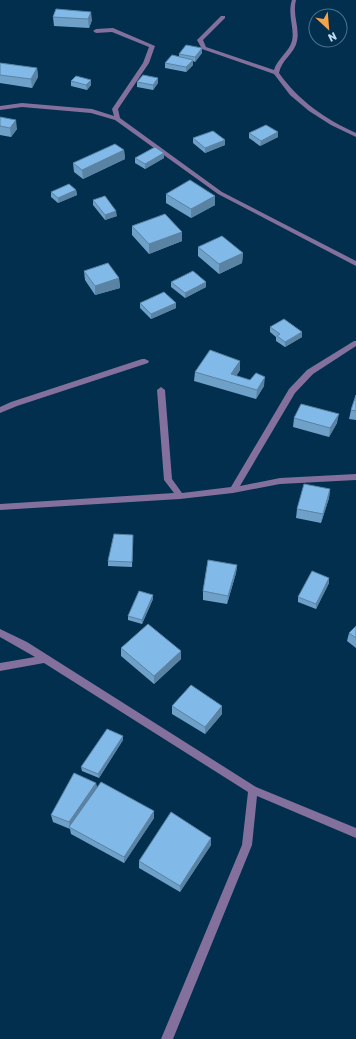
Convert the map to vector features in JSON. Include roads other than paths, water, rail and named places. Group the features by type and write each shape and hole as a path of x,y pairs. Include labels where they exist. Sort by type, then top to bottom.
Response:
{"street":[{"path":"276,73 282,59 294,44 295,38 291,8 294,0"},
{"path":"223,17 200,40 204,48 276,73 306,107 332,125 356,135"},
{"path":"96,31 113,30 152,46 146,63 116,109 117,119"},
{"path":"0,108 22,105 92,111 117,119 220,193 356,264"},
{"path":"233,490 292,390 310,372 356,343"},
{"path":"0,410 14,404 145,361"},
{"path":"161,390 168,480 180,496"},
{"path":"0,507 180,496 233,490 280,481 356,477"},
{"path":"0,633 253,790 356,833"},
{"path":"0,667 44,659"},
{"path":"167,1039 248,845 253,790"}]}
